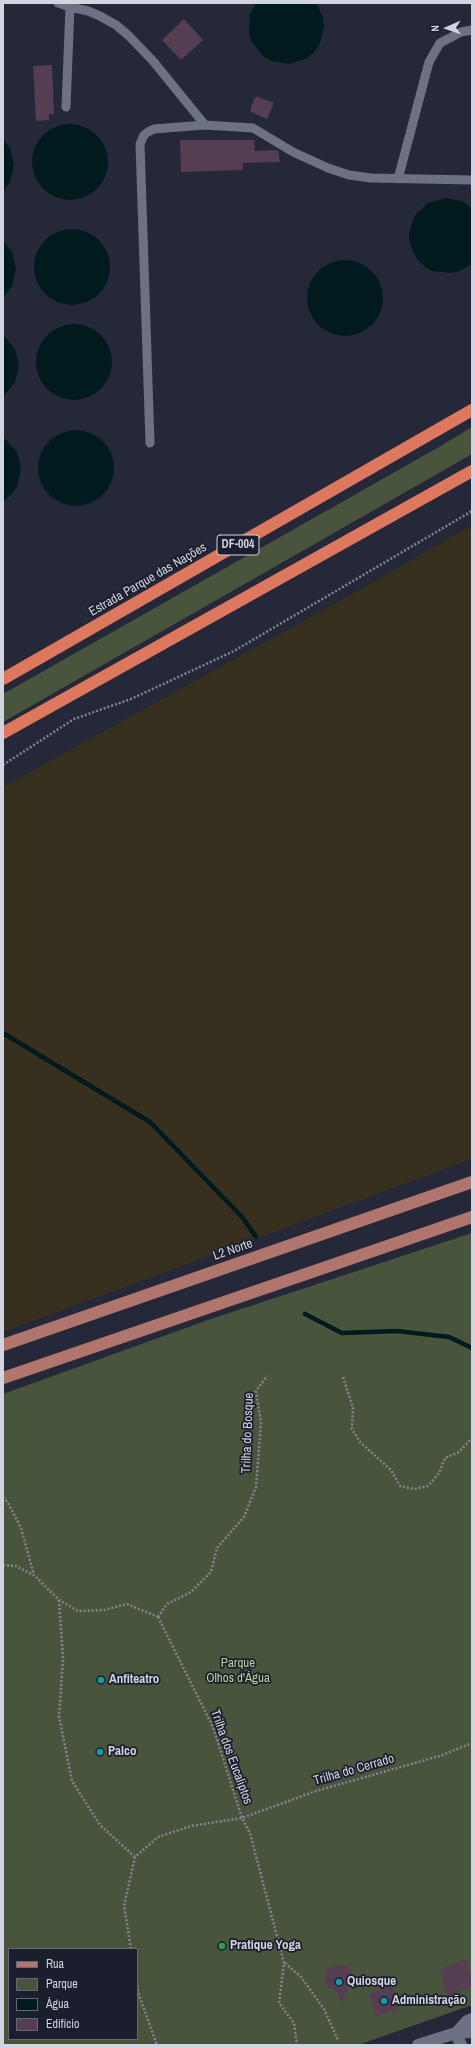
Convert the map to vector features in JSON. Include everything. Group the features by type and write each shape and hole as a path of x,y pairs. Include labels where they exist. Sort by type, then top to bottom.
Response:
{"highway":[{"name":"Estrada Parque das Nações","path":"3,679 472,410"},
{"path":"3,733 472,471"}],"main road":[{"name":"L2 Norte","path":"3,1345 472,1182"},
{"path":"3,1378 472,1217"}],"street":[{"path":"456,2033 467,2021 472,2019"},
{"path":"418,2045 456,2033 472,2032"},
{"path":"456,2033 461,2045"}],"lane":[{"path":"58,3 88,11 116,25 153,61 205,125"},
{"path":"66,106 70,7"},
{"path":"398,179 428,62 440,43 461,32 472,30"},
{"path":"150,443 140,144 144,135 154,129 205,125 253,128 293,152 328,168 349,175 371,178 472,180"}],"path":[{"path":"3,765 74,719 131,699 234,651 472,511"},
{"name":"Trilha do Bosque","path":"158,1617 167,1604 190,1592 211,1572 217,1548 244,1517 256,1487 261,1423 256,1391 267,1376"},
{"path":"343,1377 353,1408 352,1429 360,1442 391,1470 400,1486 414,1489 428,1486 439,1473 445,1458 459,1452 472,1438"},
{"path":"3,1497 8,1503 21,1528 35,1576"},
{"path":"3,1566 16,1566 35,1576 59,1600 78,1611 104,1610 127,1604 158,1617"},
{"path":"59,1600 63,1659 59,1716 72,1781 100,1825 135,1857 124,1906 131,1948"},
{"name":"Trilha dos Eucaliptos","path":"158,1617 213,1727 242,1818 250,1833 284,1963"},
{"name":"Trilha do Cerrado","path":"135,1857 158,1837 191,1826 242,1818 316,1791 443,1755 472,1743"},
{"path":"284,1963 301,1977 319,2003 338,2040"},
{"path":"284,1963 279,2004 294,2024 297,2045"},
{"path":"138,1990 158,2045"}],"shaded area":[{"path":"472,525 472,1159 3,1332 3,787 349,596"}],"green space":[{"path":"472,427 472,454 3,722 3,694"},
{"name":"Parque Olhos d'Água","path":"472,1233 472,2005 358,2045 3,2045 3,1394 208,1320"}],"water":[{"path":"256,3 316,3 323,17 324,26 320,43 315,51 308,58 290,64 271,61 263,56 251,41 249,32 250,14"},
{"path":"70,124 84,127 97,135 105,148 108,162 105,176 97,189 84,197 70,200 56,197 43,189 35,176 32,162 35,148 43,135 56,127"},
{"path":"3,139 10,148 14,165 10,182 3,192"},
{"path":"446,198 462,201 472,208 472,264 460,271 451,273 432,271 424,266 417,259 409,242 409,233 415,215 428,203"},
{"path":"72,229 86,232 99,240 107,253 110,267 107,281 99,294 86,302 72,305 58,302 45,294 37,281 34,267 37,253 45,240 58,232"},
{"path":"3,241 12,252 16,269 12,286 3,298"},
{"path":"345,260 359,263 372,271 380,284 383,298 380,312 372,325 359,333 345,336 331,333 318,325 310,312 307,298 310,284 318,271 331,263"},
{"path":"74,324 88,327 101,335 109,348 112,362 109,376 101,389 88,397 74,400 60,397 47,389 39,376 36,362 39,348 47,335 60,327"},
{"path":"3,335 15,349 19,366 15,382 3,397"},
{"path":"76,430 90,433 103,441 111,454 114,468 111,482 103,495 90,503 76,506 62,503 49,495 41,482 38,468 41,454 49,441 62,433"},
{"path":"3,437 17,452 21,469 17,486 12,494 3,502"}],"building":[{"path":"184,19 203,40 181,60 162,40"},
{"path":"52,65 54,114 49,114 49,120 36,121 33,66"},
{"path":"256,96 274,103 267,119 251,112 251,107"},
{"path":"180,140 254,140 255,151 278,150 280,162 243,163 243,170 181,172"},
{"path":"466,1959 472,1978 472,1987 447,1996 440,1969"},
{"name":"Quiosque","path":"340,1964 349,1967 353,1977 341,2005 336,1990 328,1987 324,1977 329,1967"},
{"name":"Administração","path":"392,1986 399,2009 376,2016 369,1994"}],"waterway":[{"path":"3,1033 150,1122 243,1218 256,1237"},
{"path":"305,1314 342,1333 397,1331 449,1337 472,1348"}],"place":[{"name":"Anfiteatro","path":"101,1680"},
{"name":"Palco","path":"100,1752"},
{"name":"Pratique Yoga","path":"222,1946"},
{"name":"Quiosque","path":"339,1982"},
{"name":"Administração","path":"384,2001"}]}
